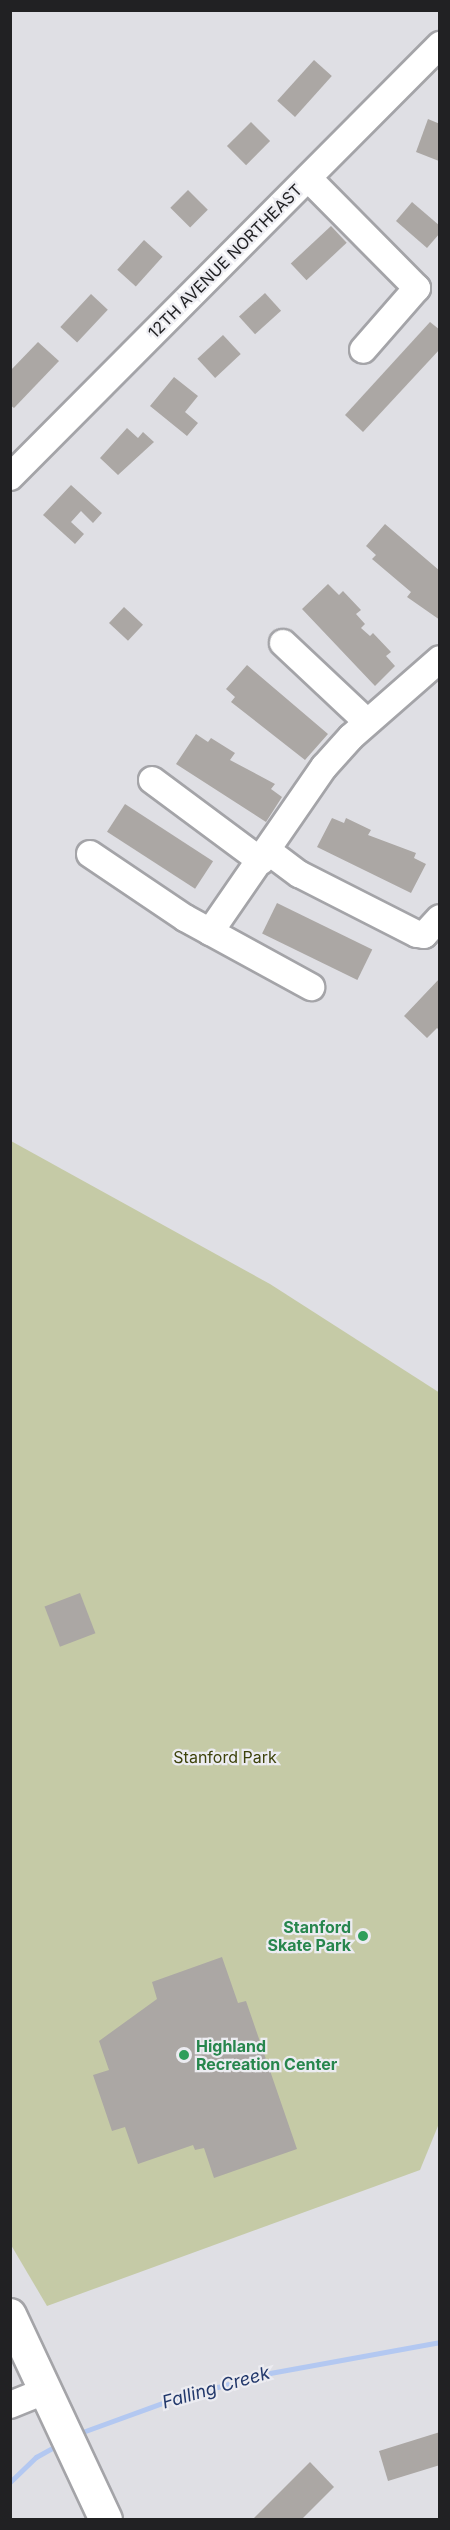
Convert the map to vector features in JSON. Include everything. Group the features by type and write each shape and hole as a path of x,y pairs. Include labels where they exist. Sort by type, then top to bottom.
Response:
{"main road":[{"path":"10,2315 106,2520"}],"street":[{"name":"12TH AVENUE NORTHEAST","path":"10,477 440,45"},
{"path":"308,178 417,288 363,350"},
{"path":"283,643 367,722"},
{"path":"210,932 265,856 324,767 367,722 440,659"},
{"path":"152,780 265,856 417,934 424,935 440,918"},
{"path":"90,854 143,893 311,987"},
{"path":"10,2405 46,2390"}],"green space":[{"name":"Stanford Park","path":"11,1141 270,1284 440,1393 440,2121 420,2170 47,2306 11,2245"}],"building":[{"path":"314,60 332,76 295,117 277,101"},
{"path":"428,119 440,124 439,161 416,152"},
{"path":"251,122 270,141 246,165 227,146"},
{"path":"188,190 208,210 190,227 170,208"},
{"path":"412,202 440,226 440,233 427,248 396,221"},
{"path":"331,226 347,243 306,280 291,264"},
{"path":"144,240 163,257 136,286 117,270"},
{"path":"265,293 281,311 255,334 239,316"},
{"path":"91,294 108,310 77,343 60,327"},
{"path":"430,322 440,330 440,349 363,432 345,415"},
{"path":"223,335 241,354 215,378 197,359"},
{"path":"38,342 59,361 14,408 10,405 10,371"},
{"path":"174,377 198,396 185,412 198,423 187,436 150,406"},
{"path":"127,428 138,438 143,432 154,442 118,475 100,458"},
{"path":"71,485 102,513 93,523 81,511 71,522 84,534 75,544 43,515"},
{"path":"385,524 440,571 440,620 407,597 411,592 372,559 376,555 366,546"},
{"path":"328,584 339,595 343,591 361,610 356,614 365,624 361,628 370,636 373,633 391,652 386,656 395,666 375,686 302,609"},
{"path":"124,607 143,625 128,641 109,623"},
{"path":"247,665 328,734 305,760 231,702 235,697 226,689"},
{"path":"196,734 208,742 211,738 235,753 230,760 275,784 271,789 282,797 266,822 176,764"},
{"path":"125,804 213,861 195,889 107,832"},
{"path":"332,818 344,823 346,818 371,830 368,835 416,853 414,858 426,864 411,893 317,847"},
{"path":"277,903 372,949 357,980 262,934"},
{"path":"440,978 440,1031 437,1028 427,1038 404,1016"},
{"path":"80,1593 95,1633 60,1647 45,1607"},
{"name":"Highland Recreation Center","path":"222,1957 238,2003 246,2001 297,2149 214,2178 204,2148 195,2150 193,2145 138,2164 125,2127 112,2131 93,2075 109,2070 99,2041 157,1999 152,1982"},
{"path":"440,2432 440,2465 388,2481 379,2451"},
{"path":"310,2462 334,2487 301,2520 252,2520"}],"waterway":[{"name":"Falling Creek","path":"77,2434 176,2398 270,2373 440,2342"},
{"name":"Falling Creek","path":"10,2482 36,2457 58,2445"}],"place":[{"name":"Stanford Skate Park","path":"363,1936"},
{"name":"Highland Recreation Center","path":"184,2055"}]}
